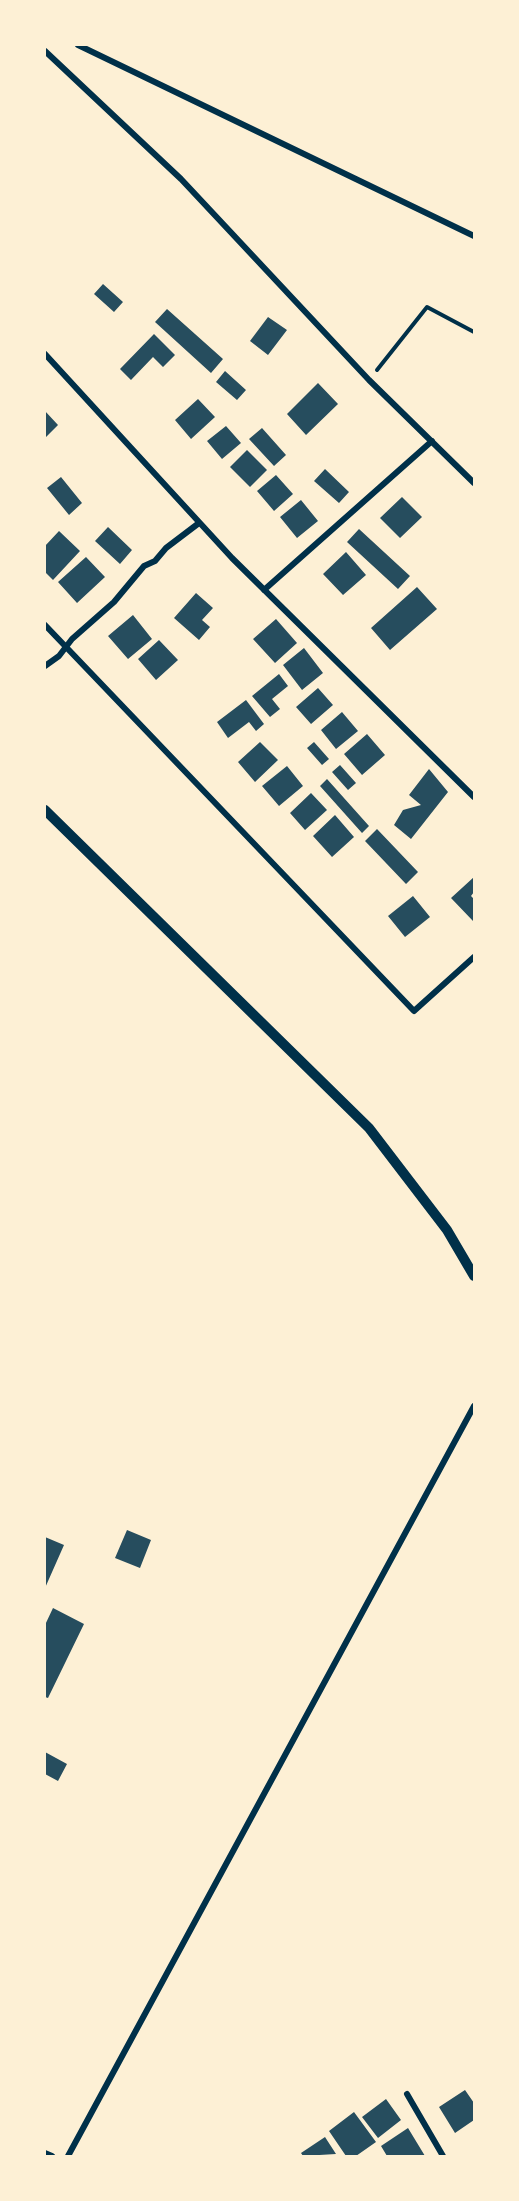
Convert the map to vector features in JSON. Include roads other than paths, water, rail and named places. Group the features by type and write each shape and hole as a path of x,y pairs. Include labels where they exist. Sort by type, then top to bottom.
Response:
{"street":[{"path":"78,45 474,236"},
{"path":"45,51 181,179 369,380 474,483"},
{"path":"45,354 264,591 474,797"},
{"path":"264,591 432,441"},
{"path":"45,666 59,656 93,620 114,602 144,566 155,561 166,548 199,523"},
{"path":"45,625 414,1011 474,957"},
{"path":"45,810 369,1128 447,1230 474,1276"},
{"path":"68,2156 474,1406"},
{"path":"406,2094 443,2156"},
{"path":"45,2153 52,2156"}]}
